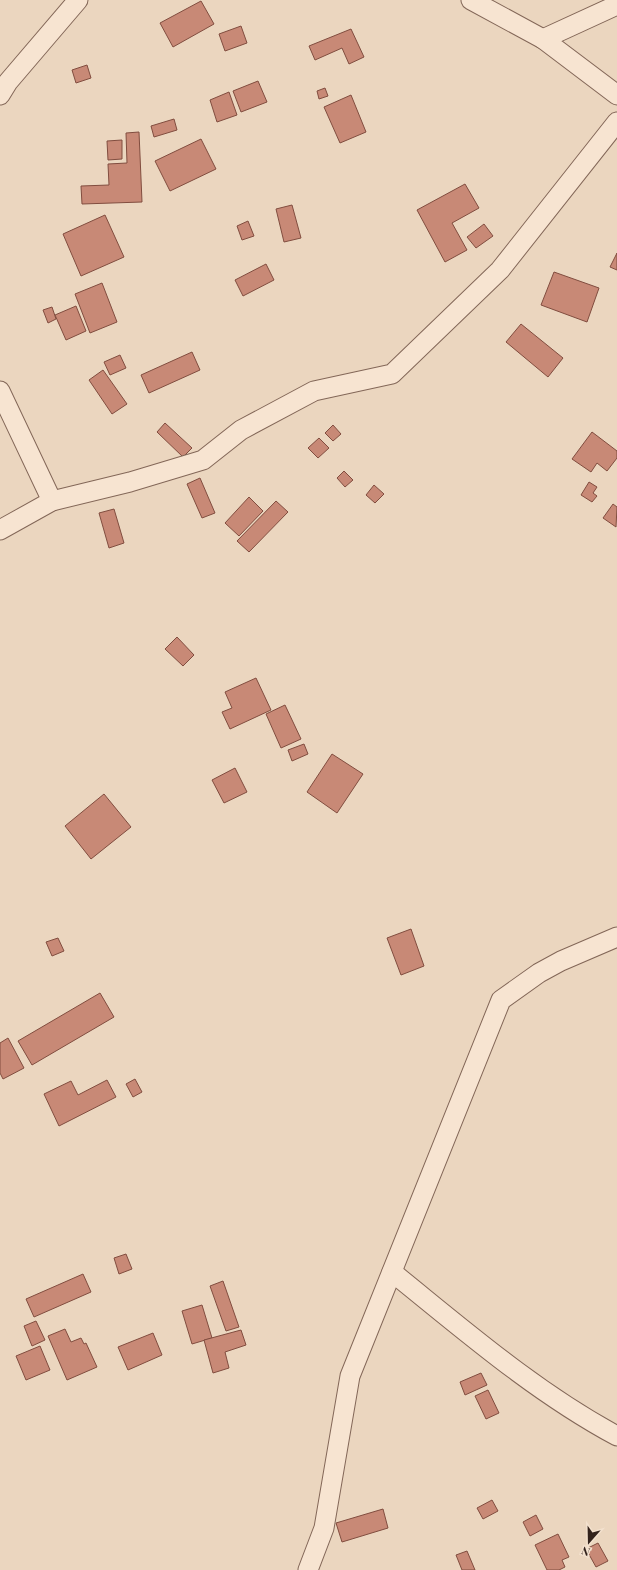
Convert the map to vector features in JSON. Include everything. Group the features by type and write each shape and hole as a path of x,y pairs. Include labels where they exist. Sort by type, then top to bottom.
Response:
{"street":[{"path":"0,94 8,82 78,0"},
{"path":"471,0 543,39 617,95"},
{"path":"543,39 617,5"},
{"path":"0,530 52,501 130,482 203,460 241,430 314,391 392,374 500,270 617,122"},
{"path":"0,391 52,501"},
{"path":"308,1570 324,1528 350,1376 501,1000 539,973 561,961 617,937"},
{"path":"392,1272 518,1372 590,1422 617,1436"}],"building":[{"path":"201,1 214,24 173,47 160,23"},
{"path":"241,26 247,43 225,51 219,34"},
{"path":"351,29 364,57 349,64 342,48 315,60 309,46"},
{"path":"87,65 91,78 76,83 72,70"},
{"path":"258,81 267,102 241,112 233,91"},
{"path":"325,88 328,96 319,99 317,91"},
{"path":"229,92 237,115 217,122 210,100"},
{"path":"351,95 366,132 340,143 324,107"},
{"path":"174,119 177,130 154,137 151,126"},
{"path":"139,132 142,202 82,204 81,186 109,185 108,164 127,163 126,133"},
{"path":"201,139 216,169 170,191 155,161"},
{"path":"122,140 122,159 108,160 107,141"},
{"path":"465,184 479,208 452,223 467,250 445,262 417,210"},
{"path":"292,205 301,238 284,242 276,209"},
{"path":"105,215 124,257 81,276 63,234"},
{"path":"248,221 254,236 242,240 237,226"},
{"path":"484,224 493,236 476,248 467,237"},
{"path":"617,253 617,270 610,267"},
{"path":"266,264 274,280 243,296 235,280"},
{"path":"554,272 599,288 587,322 541,305"},
{"path":"102,283 117,322 90,333 75,294"},
{"path":"76,306 86,331 66,340 55,315"},
{"path":"52,307 56,319 48,323 43,310"},
{"path":"521,324 563,358 548,377 506,342"},
{"path":"192,352 200,370 149,393 141,375"},
{"path":"120,355 126,368 110,375 104,362"},
{"path":"103,370 127,404 112,414 89,380"},
{"path":"165,423 192,448 183,457 157,432"},
{"path":"333,425 341,434 333,441 325,433"},
{"path":"592,432 617,451 617,458 607,471 597,463 591,472 572,459"},
{"path":"319,438 329,448 318,458 308,448"},
{"path":"344,471 353,480 345,487 337,478"},
{"path":"200,478 215,513 202,518 187,484"},
{"path":"589,482 597,487 593,493 597,496 592,502 581,495"},
{"path":"374,485 384,494 375,503 366,495"},
{"path":"249,497 263,511 239,536 225,523"},
{"path":"276,501 288,512 249,552 237,541"},
{"path":"613,504 617,507 616,527 603,518"},
{"path":"114,509 124,543 109,548 99,513"},
{"path":"177,637 194,655 183,666 165,649"},
{"path":"256,678 271,710 230,729 222,712 232,708 225,692"},
{"path":"285,705 301,739 281,748 266,714"},
{"path":"304,744 308,754 292,761 288,750"},
{"path":"332,754 363,774 337,813 307,792"},
{"path":"235,768 247,792 224,803 212,780"},
{"path":"104,794 131,827 91,859 65,826"},
{"path":"411,929 424,966 401,975 387,938"},
{"path":"58,938 64,951 52,956 46,942"},
{"path":"100,993 114,1017 32,1065 18,1041"},
{"path":"8,1038 24,1068 3,1079 0,1073 0,1043"},
{"path":"135,1079 142,1092 133,1097 126,1084"},
{"path":"107,1080 116,1097 59,1126 44,1094 71,1081 78,1095"},
{"path":"126,1254 132,1269 119,1274 114,1258"},
{"path":"83,1274 91,1292 34,1317 26,1299"},
{"path":"223,1281 239,1327 226,1331 210,1286"},
{"path":"202,1305 212,1338 192,1344 182,1311"},
{"path":"36,1321 45,1340 32,1346 24,1326"},
{"path":"65,1329 71,1342 81,1338 84,1344 86,1343 97,1367 67,1380 48,1336"},
{"path":"241,1330 246,1345 225,1352 229,1368 213,1373 204,1340"},
{"path":"153,1333 162,1355 128,1370 118,1347"},
{"path":"40,1346 50,1370 26,1380 16,1356"},
{"path":"481,1373 487,1385 465,1395 460,1382"},
{"path":"488,1390 499,1413 486,1419 475,1396"},
{"path":"492,1500 498,1511 483,1519 477,1508"},
{"path":"383,1509 388,1528 342,1542 336,1523"},
{"path":"536,1515 543,1529 530,1536 523,1522"},
{"path":"558,1534 569,1557 562,1560 565,1567 559,1570 547,1570 535,1545"},
{"path":"598,1543 608,1561 596,1567 586,1549"},
{"path":"467,1551 475,1570 462,1570 456,1555"}]}
